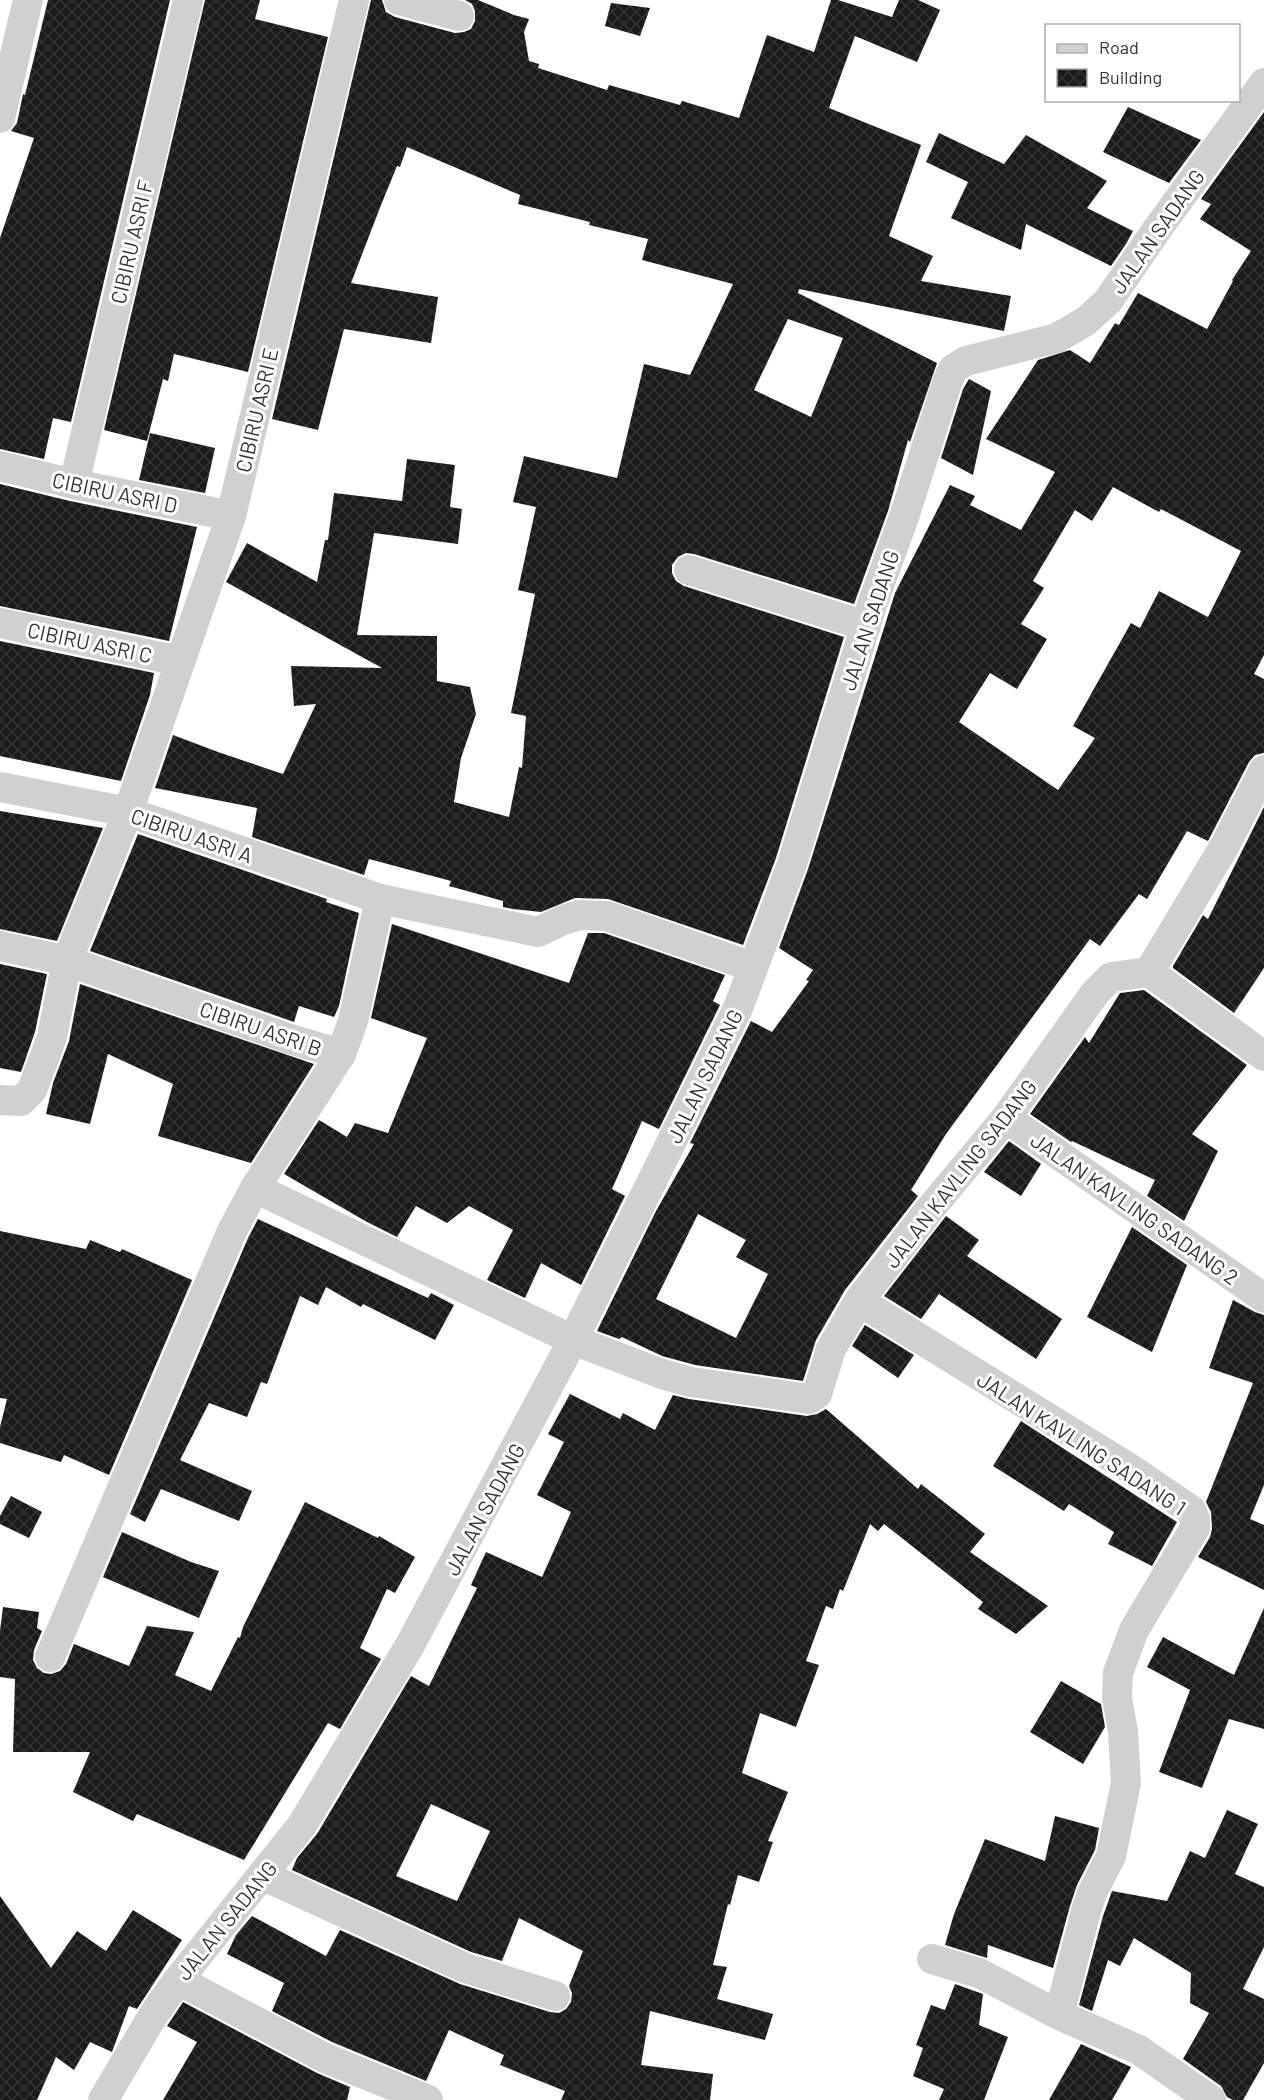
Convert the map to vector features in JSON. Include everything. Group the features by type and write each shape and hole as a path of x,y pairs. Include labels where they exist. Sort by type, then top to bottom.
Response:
{"street":[{"name":"CIBIRU ASRI F","path":"74,484 188,0"},
{"name":"CIBIRU ASRI E","path":"128,812 231,516 354,0"},
{"path":"399,0 459,16"},
{"path":"0,118 19,2"},
{"name":"JALAN SADANG","path":"103,2100 154,2014 178,1980 302,1825 410,1645 474,1530 573,1341 738,1008 792,864 866,626 953,369 966,361 1057,338 1086,321 1108,301 1158,228 1264,83"},
{"name":"CIBIRU ASRI D","path":"0,466 74,484 231,516"},
{"path":"689,570 866,626"},
{"name":"CIBIRU ASRI C","path":"0,623 179,661"},
{"path":"1264,770 1224,847 1149,972 1264,1056"},
{"name":"CIBIRU ASRI A","path":"0,787 128,812 380,899 538,932 580,915 607,916 753,967"},
{"path":"0,1100 21,1101 32,1090 52,1037 66,961 128,812"},
{"path":"341,1054 352,1021 380,899"},
{"name":"CIBIRU ASRI B","path":"0,946 66,961 293,1040 341,1054 255,1188 227,1242 50,1657"},
{"name":"JALAN KAVLING SADANG","path":"255,1188 573,1341 662,1374 691,1382 809,1399 817,1394 831,1349 859,1301 930,1209 1006,1118 1095,993 1111,977 1149,972"},
{"name":"JALAN KAVLING SADANG 2","path":"1006,1118 1264,1298"},
{"name":"JALAN KAVLING SADANG 1","path":"859,1301 1126,1466 1191,1510 1196,1524 1134,1630 1118,1673 1117,1698 1123,1732 1126,1783 1111,1856 1092,1893 1086,1911 1059,2015"},
{"path":"262,1875 465,1968 555,1996"},
{"path":"932,1959 979,1973 1059,2015 1139,2050 1211,2100"},
{"path":"178,1980 325,2058 428,2100"}],"building":[{"path":"48,0 170,0 71,422 53,418 44,459 0,449 0,238 34,138 11,131 17,123 23,94 25,95"},
{"path":"205,0 260,0 255,19 328,37 248,372 174,354 168,381 163,379 147,441 104,430"},
{"path":"371,0 382,0 386,12 395,17 455,33 471,29 475,21 475,11 472,4 465,0 478,0 529,19 524,32 529,61 539,64 538,68 607,90 609,85 680,105 682,101 739,118 767,35 814,52 831,0 838,0 892,17 899,0 918,0 940,10 917,62 855,36 829,108 921,145 889,236 933,256 921,281 1011,296 1004,331 799,289 798,293 937,363 910,442 908,440 888,511 854,604 694,554 686,553 678,557 672,565 672,573 676,581 684,586 844,637 776,858 743,945 608,899 575,898 541,912 503,907 503,901 449,886 451,881 369,859 364,875 252,837 257,808 155,788 173,735 283,774 316,704 294,706 291,666 382,668 226,582 247,543 317,582 325,540 328,540 334,493 402,501 407,459 455,465 450,507 462,509 458,544 374,533 357,635 437,636 437,681 470,687 476,714 461,758 454,802 509,817 519,767 522,768 526,716 511,713 535,594 518,590 536,507 513,502 524,456 617,478 644,364 690,375 733,284 642,260 648,239 589,225 590,222 518,204 520,195 407,147 400,167 397,166 351,283 438,297 431,343 344,329 318,430 272,419","holes":["788,319 843,338 811,417 754,390"]},
{"path":"611,3 650,8 640,36 605,26"},
{"path":"1128,107 1201,140 1169,183 1103,152"},
{"path":"1264,112 1264,655 1254,674 1264,679 1264,753 1255,755 1249,762 1208,841 1187,831 1147,899 1139,894 1100,946 1090,939 946,1134 911,1190 918,1196 845,1290 816,1340 803,1381 695,1365 662,1356 622,1337 619,1339 597,1331 656,1211 694,1144 690,1143 751,1021 772,1032 809,981 806,980 813,970 779,948 808,869 895,593 950,485 975,496 970,505 1021,530 1055,472 986,439 1038,360 1070,350 1090,363 1115,323 1119,325 1138,293 1207,329 1232,280 1251,251 1200,219 1211,204 1201,199","holes":["1113,487 1241,551 1208,617 1159,591 1140,628 1131,623 1073,726 1095,738 1058,790 959,722 990,673 1017,689 1047,639 1021,624 1044,588 1033,581 1075,510 1092,521","698,1214 746,1240 736,1257 768,1274 736,1338 656,1299"]},
{"path":"939,133 1004,164 1026,135 1107,181 1087,208 1133,231 1126,244 1111,266 1026,224 1021,250 951,218 968,182 926,162"},
{"path":"969,379 991,391 973,475 941,458 963,389"},
{"path":"150,433 215,448 205,493 139,480"},
{"path":"0,484 197,527 169,641 0,606"},
{"path":"0,641 154,673 150,695 121,781 0,756"},
{"path":"1264,807 1264,968 1234,1013 1173,966 1203,915 1208,919"},
{"path":"0,811 103,828 57,941 0,929"},
{"path":"138,834 327,899 326,902 359,913 339,1006 334,1017 299,1006 294,1022 90,951"},
{"path":"392,924 569,983 588,933 604,933 725,975 713,1001 720,1005 659,1129 642,1121 612,1189 625,1196 581,1285 541,1263 525,1298 487,1280 513,1230 469,1206 447,1223 416,1206 397,1237 284,1174 319,1120 347,1137 355,1123 388,1133 427,1038 371,1018"},
{"path":"0,964 47,974 35,1032 21,1072 0,1068"},
{"path":"80,984 314,1064 251,1163 158,1136 173,1084 108,1054 90,1124 46,1114 53,1083 69,1041"},
{"path":"1144,990 1247,1065 1192,1134 1218,1151 1184,1221 1147,1196 1155,1180 1071,1142 1030,1114 1085,1037 1089,1043 1120,993"},
{"path":"1009,1141 1041,1164 1021,1196 984,1172"},
{"path":"946,1216 979,1240 967,1256 1062,1319 1036,1359 939,1294 921,1319 884,1296"},
{"path":"258,1219 428,1298 431,1293 454,1305 435,1340 363,1304 361,1307 326,1287 318,1305 300,1296 267,1384 261,1382 247,1417 209,1403 180,1460 252,1491 239,1521 161,1489 145,1522 130,1514"},
{"path":"1132,1227 1187,1265 1152,1352 1087,1317"},
{"path":"0,1231 86,1249 90,1240 120,1252 122,1249 192,1280 109,1475 64,1455 61,1462 0,1443 0,1427 7,1399 0,1398"},
{"path":"1233,1300 1264,1315 1264,1485 1250,1519 1264,1525 1264,1590 1198,1557 1212,1529 1211,1512 1206,1502 1253,1383 1209,1368"},
{"path":"865,1325 914,1355 898,1378 852,1346"},
{"path":"570,1394 620,1419 623,1413 655,1430 673,1395 807,1416 826,1409 918,1489 921,1484 985,1534 970,1552 1048,1606 1016,1634 978,1609 983,1602 884,1524 878,1531 870,1524 843,1591 840,1589 833,1609 826,1606 806,1661 819,1665 796,1727 760,1713 742,1773 788,1792 768,1841 773,1842 759,1882 738,1875 730,1905 728,1904 713,1965 727,1967 717,1999 773,2014 765,2040 650,2011 641,2065 713,2074 710,2100 561,2100 565,2091 500,2065 504,2055 449,2030 426,2081 332,2042 272,2011 284,1983 227,1954 236,1935 252,1916 326,1956 340,1930 460,1984 550,2012 559,2013 571,2002 572,1993 569,1986 583,1951 519,1918 502,1961 471,1952 292,1870 297,1858 317,1834 411,1676 429,1686 477,1588 471,1585 486,1552 542,1577 571,1512 537,1495 564,1442 548,1434","holes":["431,1804 490,1831 457,1901 396,1876"]},
{"path":"1021,1421 1177,1522 1152,1566 1108,1544 1114,1532 1069,1504 1064,1511 993,1466"},
{"path":"11,1496 42,1512 29,1538 0,1524 0,1516"},
{"path":"305,1502 378,1538 379,1536 415,1557 395,1593 387,1589 360,1648 381,1659 340,1729 328,1723 244,1860 137,1814 133,1821 73,1792 90,1752 13,1752 15,1679 0,1677 0,1631 3,1607 39,1612 37,1628 42,1631 34,1650 33,1660 37,1668 44,1673 51,1674 60,1671 66,1664 74,1644 129,1666 147,1626 194,1632 175,1675 211,1691 238,1637 240,1638 243,1627"},
{"path":"122,1532 191,1562 219,1571 199,1618 103,1577"},
{"path":"1264,1608 1264,1729 1229,1719 1202,1788 1159,1772 1190,1690 1147,1667 1163,1637 1234,1675"},
{"path":"1061,1681 1101,1704 1105,1727 1083,1764 1030,1732"},
{"path":"1227,1810 1258,1824 1235,1874 1264,1887 1264,1947 1243,1989 1264,1999 1264,2063 1243,2100 1233,2100 1227,2097 1221,2086 1183,2059 1209,2013 1190,2003 1191,1973 1134,1938 1120,1966 1108,1960 1092,2011 1079,2005 1112,1891 1167,1901 1190,1851 1205,1858"},
{"path":"1055,1816 1099,1828 1095,1850 1077,1885 1070,1906 1053,1968 988,1945 987,1958 945,1945 954,1914 985,1839 1045,1861"},
{"path":"0,1896 51,1968 77,1931 106,1951 133,1910 182,1940 137,2009 129,2006 112,2052 90,2042 74,2070 56,2057 37,2100 0,2100"},
{"path":"955,1984 983,1994 979,2025 1008,2037 984,2100 939,2100 944,2089 913,2076 923,2048 916,2045 931,2005 945,2010"},
{"path":"183,2002 317,2073 350,2087 347,2100 163,2100 197,2042 167,2026"},
{"path":"1081,2044 1131,2067 1112,2100 1049,2100"}]}
